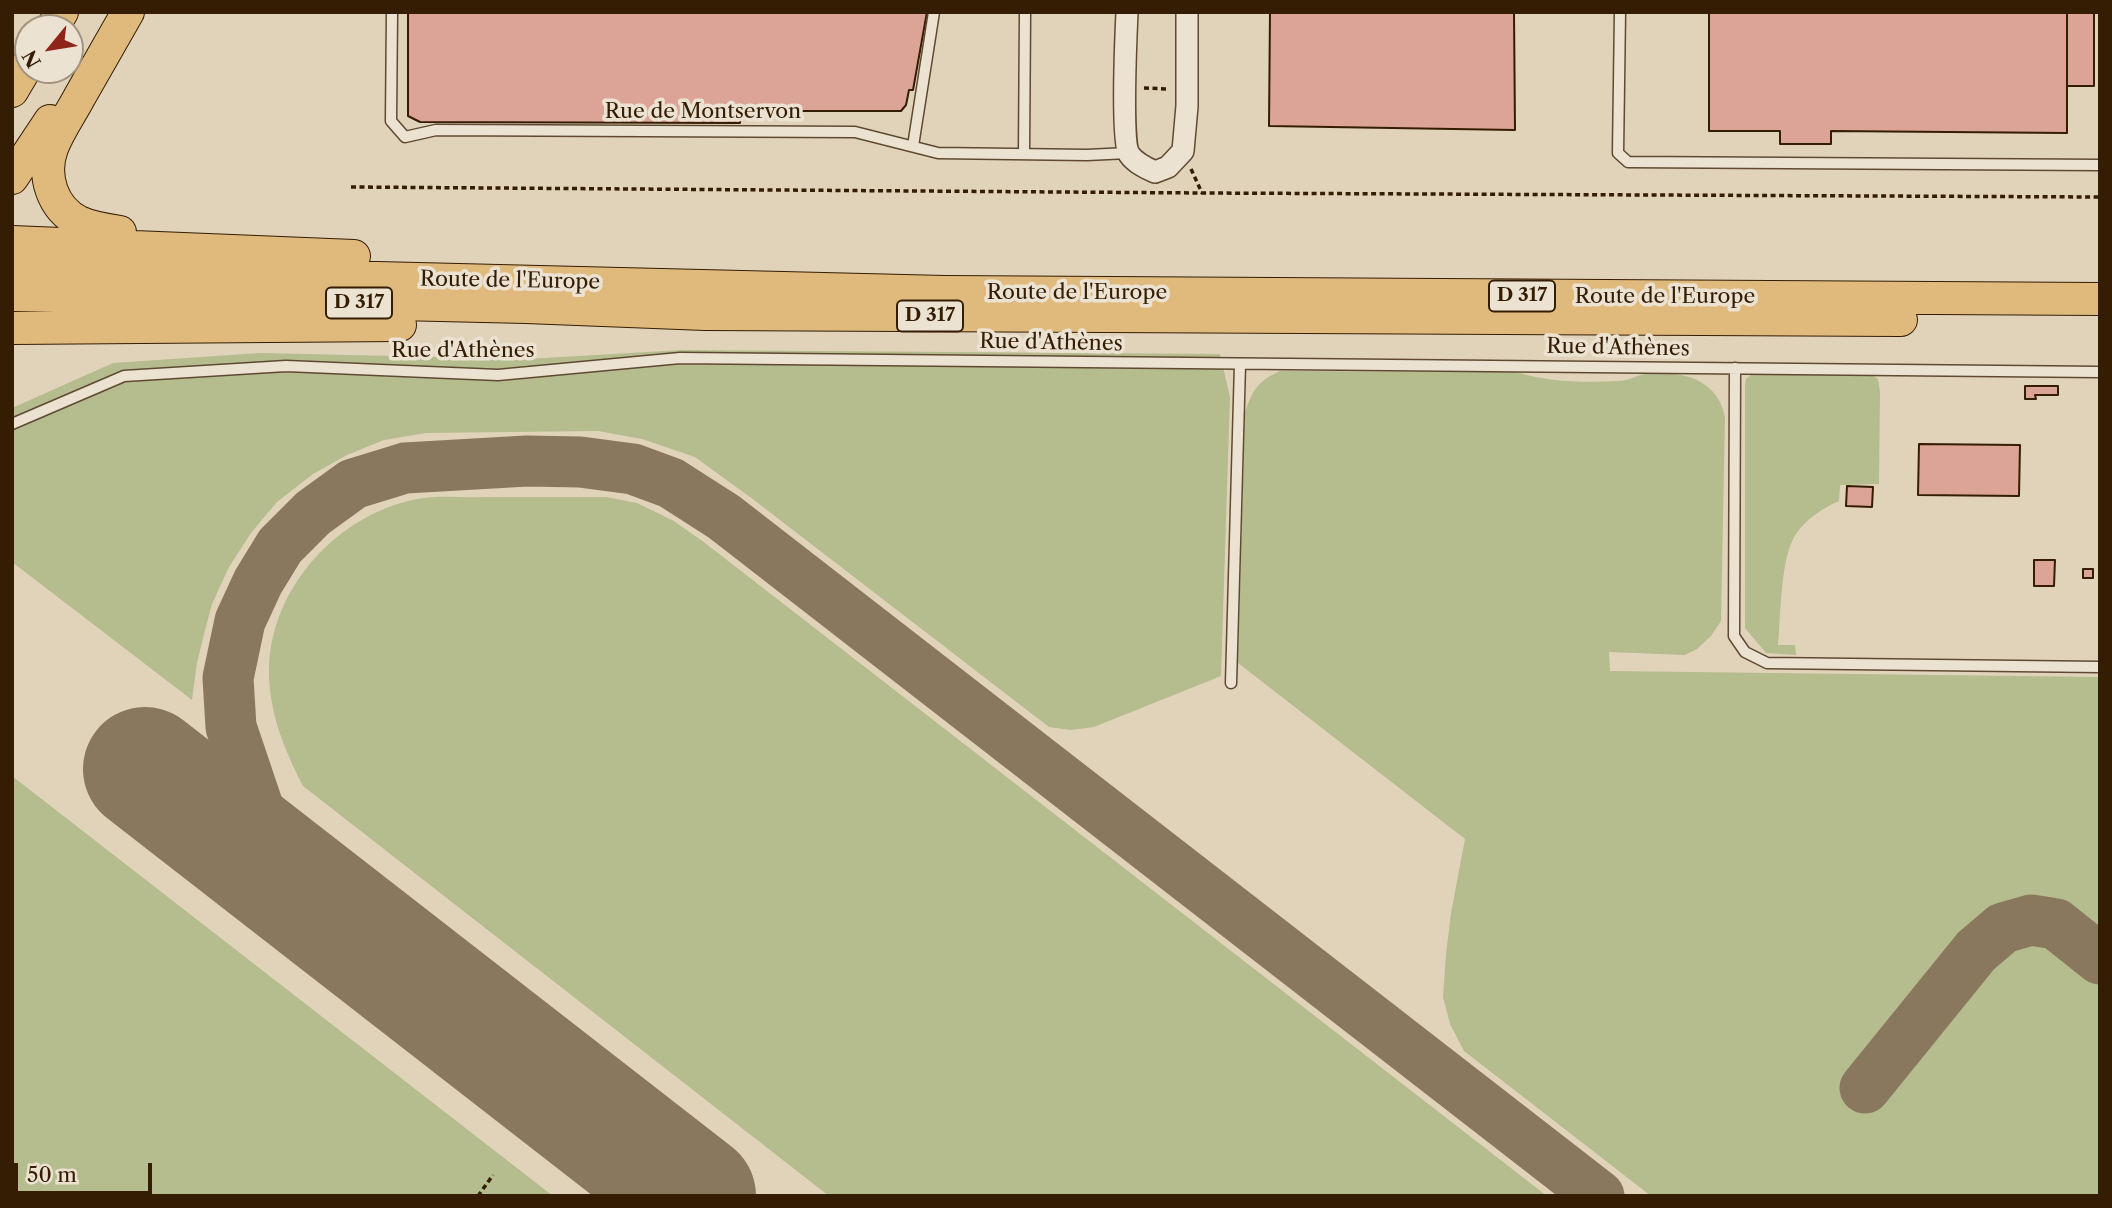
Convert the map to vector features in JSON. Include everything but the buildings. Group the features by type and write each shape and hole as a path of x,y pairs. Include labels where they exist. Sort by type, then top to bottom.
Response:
{"main road":[{"path":"12,178 120,12"},
{"path":"128,12 51,151 49,183 55,198 60,207 78,221 105,230 246,251"},
{"path":"12,242 368,257 682,266 701,300 685,322 12,328"},
{"name":"Route de l'Europe","path":"12,269 701,300 2100,321"},
{"name":"Route de l'Europe","path":"12,295 526,307 959,292 2100,299"},
{"path":"12,342 195,327"}],"street":[{"path":"1127,12 1125,132 1128,153 1142,166 1155,172 1168,167 1183,151 1187,89 1187,12"}],"lane":[{"name":"Rue de Montservon","path":"392,12 391,121 405,137 436,130 855,132 938,153 1128,153"},
{"path":"913,146 934,12"},
{"path":"1024,154 1025,12"},
{"path":"1620,12 1618,153 1628,162 2100,165"},
{"name":"Rue d'Athènes","path":"12,424 124,376 286,366 498,375 680,358 2100,372"},
{"path":"1231,683 1240,364"},
{"path":"1735,368 1734,636 1745,652 1767,663 2100,667"}],"path":[{"path":"1126,88 1187,89"},
{"path":"1183,151 1202,193"},
{"path":"351,187 2100,197"},
{"path":"478,1196 493,1175"}],"green space":[{"path":"682,350 1220,354 1230,397 1221,676 1094,727 1070,730 1049,727 695,457 642,439 598,431 426,433 384,440 347,455 313,474 277,502 251,533 229,567 212,604 197,663 192,700 12,562 12,408 113,363 260,353 526,359"},
{"path":"1280,371 1516,372 1553,380 1592,382 1622,381 1645,374 1662,373 1687,376 1707,386 1721,404 1725,417 1721,621 1711,636 1697,649 1685,655 1609,652 1610,671 2100,677 2100,1196 1651,1196 1464,1051 1450,1024 1443,997 1451,913 1465,839 1238,663 1245,412 1257,387"},
{"path":"1752,374 1872,375 1878,379 1879,484 1840,485 1839,501 1805,524 1796,534 1787,557 1778,645 1795,645 1796,655 1766,653 1745,628 1745,386 1746,379"},
{"path":"606,497 637,503 674,521 705,543 1547,1196 829,1196 303,786 280,732 270,690 272,643 281,613 295,584 314,559 338,537 364,519 393,506 424,498"},
{"path":"12,776 553,1196 12,1196"}],"taxiway":[{"path":"326,910 288,867 258,807 231,727 228,678 240,621 258,582 280,546 313,513 353,484 405,468 527,461 580,462 633,469 671,483 724,517 1599,1196"},
{"path":"1865,1088 1976,951 2003,928 2031,920 2056,924 2100,959"}],"runway":[{"path":"145,769 694,1196"}]}
